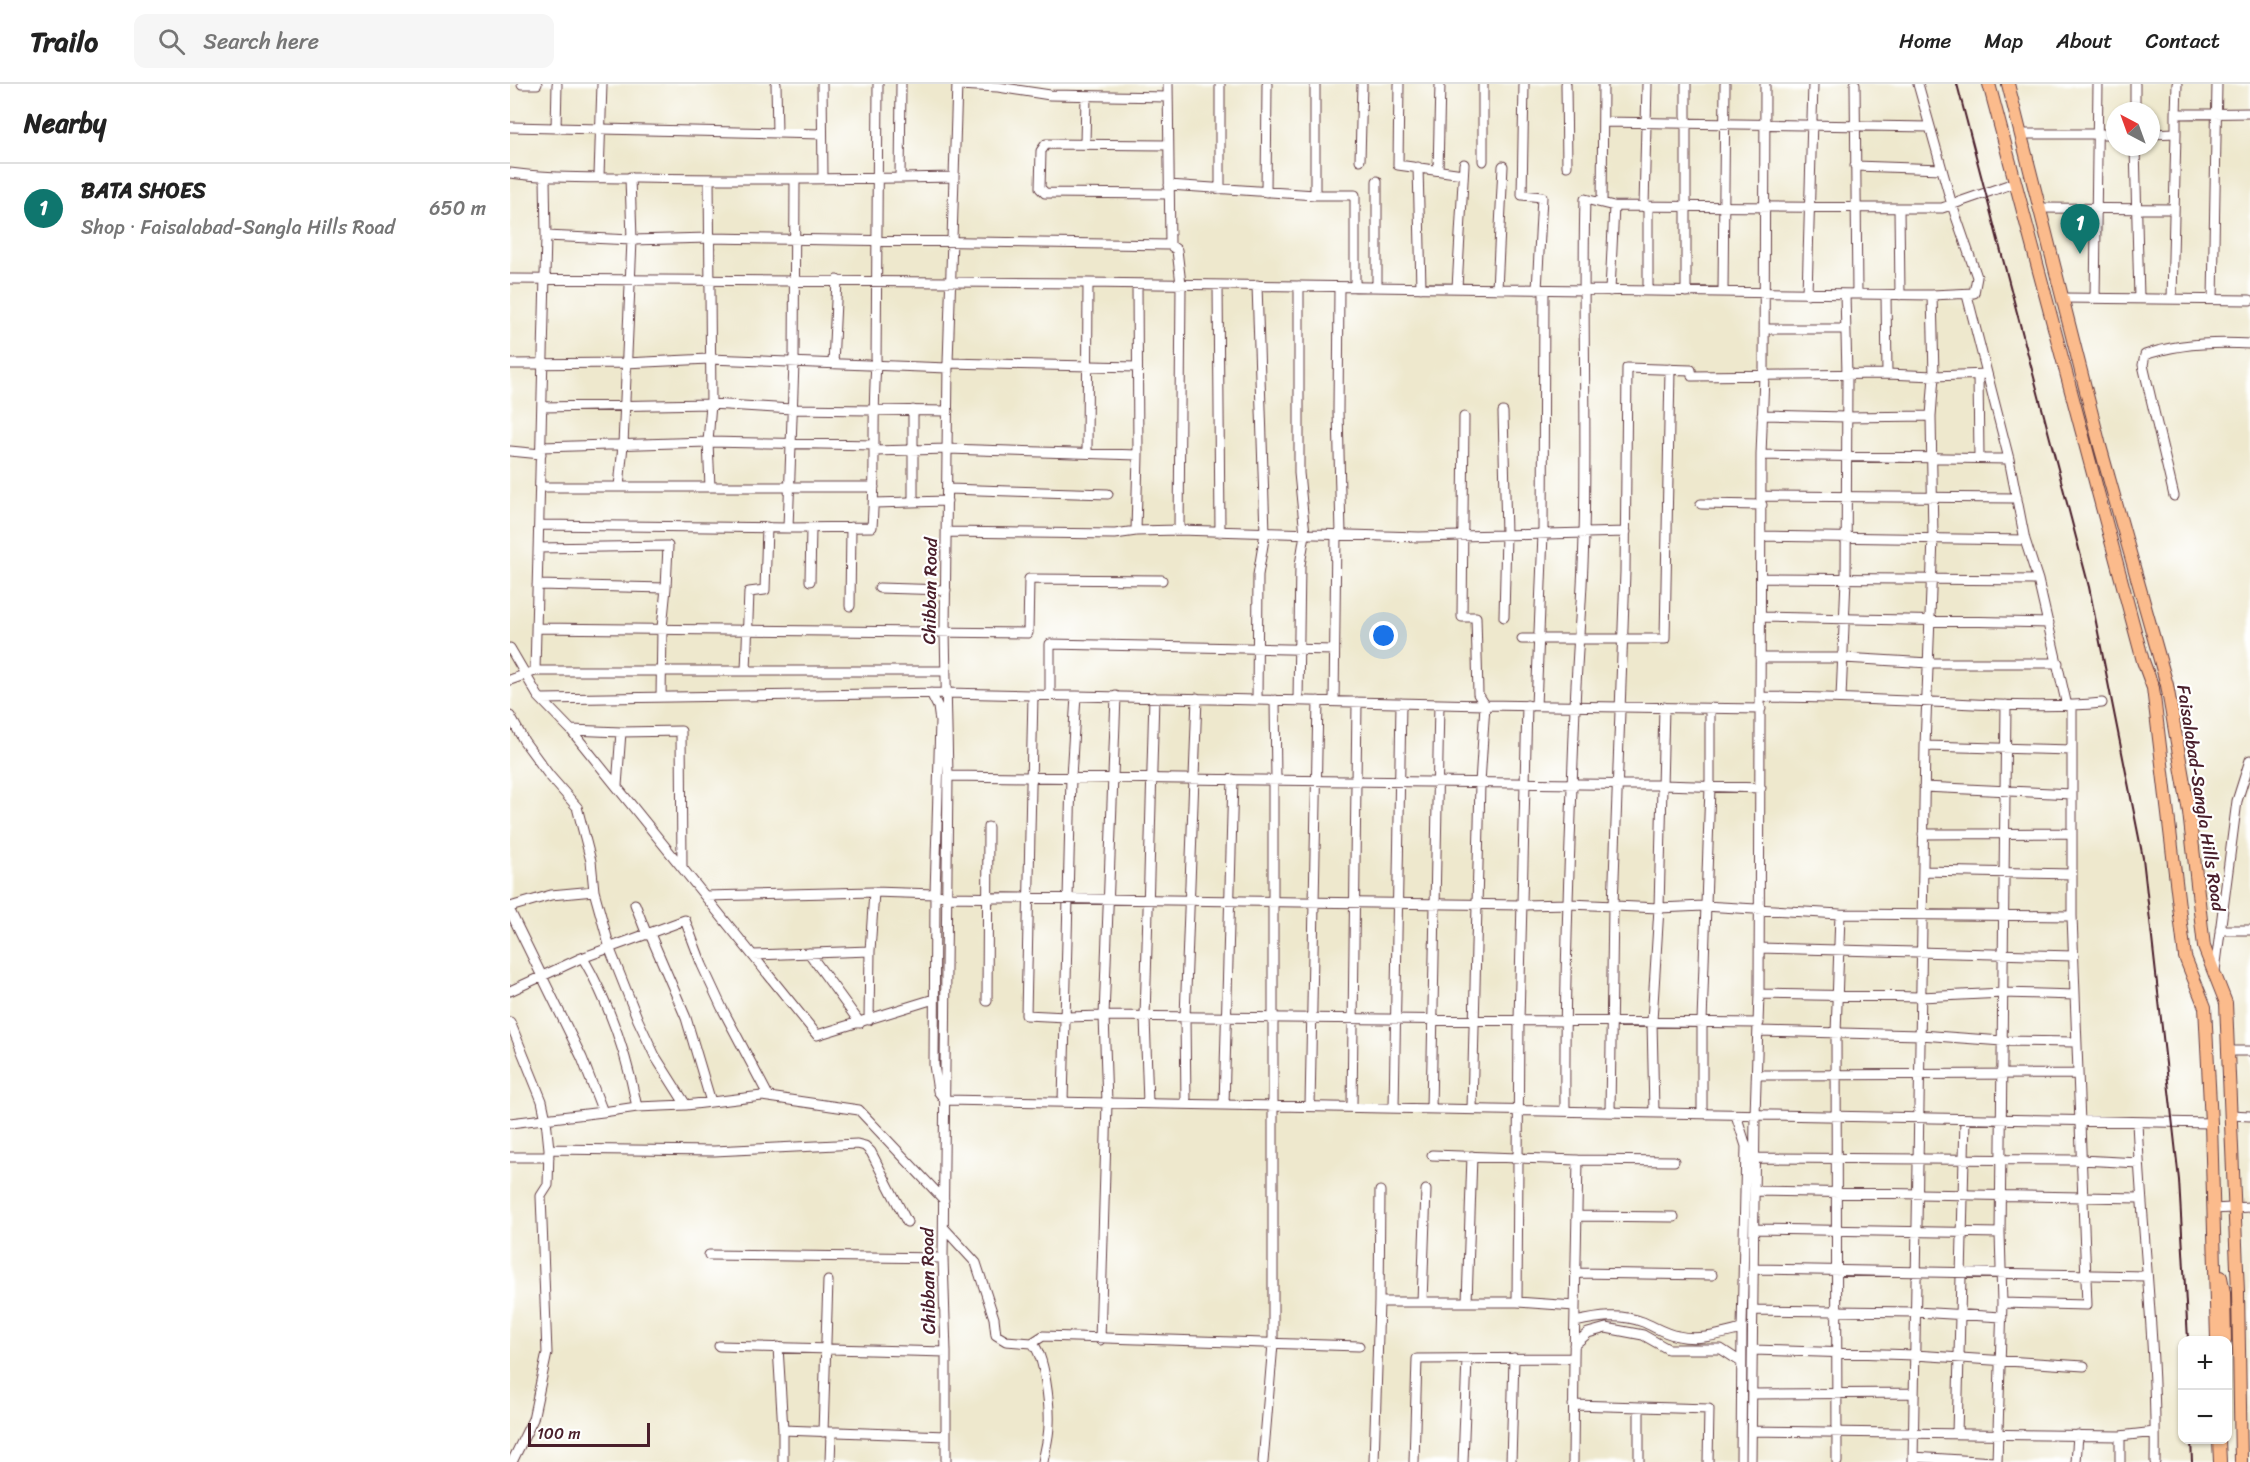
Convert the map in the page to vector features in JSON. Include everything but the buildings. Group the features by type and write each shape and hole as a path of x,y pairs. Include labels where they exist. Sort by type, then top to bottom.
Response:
{"main road":[{"name":"Faisalabad-Sangla Hills Road","path":"1989,84 2143,662 2153,688 2185,957 2205,1007 2217,1336"},
{"name":"Faisalabad-Sangla Hills Road","path":"2008,84 2071,334 2167,685 2188,812 2205,947 2226,1003 2234,1205 2244,1321 2241,1462"},
{"path":"1996,113 2014,107"},
{"path":"2057,338 2071,334"},
{"path":"2208,1072 2229,1072"},
{"path":"2213,1207 2234,1205"},
{"path":"2215,1244 2224,1293 2225,1336"},
{"path":"2219,1444 2220,1462"},
{"path":"2227,1444 2227,1462"}],"street":[{"path":"522,84 537,84"},
{"path":"556,128 557,84"},
{"path":"599,177 602,84"},
{"path":"777,84 777,133"},
{"path":"822,84 823,179"},
{"path":"540,525 872,527 879,84"},
{"path":"900,178 901,84"},
{"path":"957,84 998,86 1050,94 1168,97"},
{"name":"Chibban Road","path":"946,1462 943,1258 948,776 945,631 948,365 957,84"},
{"path":"1168,84 1170,245"},
{"path":"1220,84 1220,189"},
{"path":"1266,192 1267,84"},
{"path":"1315,84 1315,195"},
{"path":"1360,160 1362,84"},
{"path":"1399,84 1398,165 1438,170 1463,169 1457,288"},
{"path":"1438,170 1440,84"},
{"path":"1484,84 1484,161"},
{"path":"1517,1302 1519,1020 1525,784 1539,639 1543,534 1540,290 1542,197 1522,195 1524,84"},
{"path":"1566,84 1567,166"},
{"path":"1602,203 1604,84"},
{"path":"1647,84 1648,291"},
{"path":"1686,84 1686,292"},
{"path":"1723,292 1725,84"},
{"path":"1741,1462 1746,1146 1758,1075 1759,1027 1765,84"},
{"path":"1808,294 1813,84"},
{"path":"1855,84 1857,294"},
{"path":"510,279 837,280 1967,295 1974,293 1977,277 1952,205 1918,84"},
{"path":"2095,298 2098,84"},
{"path":"2135,84 2135,102"},
{"path":"2172,299 2177,84"},
{"path":"2213,299 2217,84"},
{"path":"1085,144 1086,96"},
{"path":"2176,114 2250,113"},
{"path":"1603,122 1930,127"},
{"path":"510,127 822,134"},
{"path":"2160,134 2176,133"},
{"path":"2021,134 2106,134"},
{"path":"1168,145 1046,144 1042,147 1040,188 1042,192 1220,189 1355,195 1355,287"},
{"path":"2135,156 2139,298"},
{"path":"1497,289 1503,166"},
{"path":"1855,166 1942,169"},
{"path":"1418,167 1421,288"},
{"path":"510,173 545,178 630,177 709,180 954,177"},
{"path":"619,487 632,240 630,177"},
{"path":"535,671 541,487 545,178"},
{"path":"788,528 794,363 795,179"},
{"path":"709,180 711,404 708,442 710,487"},
{"path":"1377,181 1377,287"},
{"path":"1565,1111 1565,1021 1575,706 1581,638 1584,533 1585,199 1614,206 1646,207 1942,208 2014,183"},
{"path":"1611,291 1614,206"},
{"path":"2038,207 2174,209"},
{"path":"1899,208 1900,295"},
{"path":"546,236 632,240 709,238 1170,245 1177,250 1181,284 1179,530"},
{"path":"833,364 837,280"},
{"path":"1087,453 1088,283"},
{"path":"1136,531 1137,284"},
{"path":"1218,285 1220,532"},
{"path":"1257,285 1265,533 1258,575 1257,700"},
{"path":"1298,700 1300,565 1305,534 1299,473 1299,286"},
{"path":"1334,701 1339,534 1340,287"},
{"path":"1841,698 1846,579 1845,294"},
{"path":"1886,295 1887,374"},
{"path":"1967,295 1982,375 2009,459 2025,540 2038,580 2069,706 2072,750 2073,956 2087,1305 2002,1303"},
{"path":"1932,296 1933,538 1924,787 1913,1459 1995,1462 2002,1317 2000,1197 2006,705"},
{"path":"2063,298 2250,300"},
{"path":"1764,329 1845,329"},
{"path":"2174,496 2143,365 2145,355 2156,351 2212,343 2250,344"},
{"path":"510,364 625,363 709,359 876,365 1137,367"},
{"path":"1610,1112 1613,906 1626,532 1627,368 1691,370 1692,376 1982,375"},
{"path":"1522,639 1665,639 1670,369"},
{"path":"1979,458 1982,375"},
{"path":"542,407 711,404 792,409 948,411"},
{"path":"912,502 913,410"},
{"path":"1503,412 1506,534 1504,617"},
{"path":"1762,415 1931,416"},
{"path":"1464,417 1461,536 1462,617 1476,617 1478,694 1485,705 1480,783 1472,1109"},
{"path":"510,451 708,442 913,450 1138,455"},
{"path":"1761,454 2009,459"},
{"path":"541,487 874,486"},
{"path":"948,489 1108,494"},
{"path":"1701,504 1846,496 1932,499 2017,498"},
{"path":"874,502 947,501"},
{"path":"850,606 851,527"},
{"path":"746,670 749,592 765,590 767,528"},
{"path":"810,581 811,528"},
{"path":"947,532 1115,534 1179,530 1461,536 1626,532"},
{"path":"1762,536 2025,540"},
{"path":"538,548 668,546 662,628 661,697"},
{"path":"1762,578 2038,580"},
{"path":"536,628 1028,633 1029,579 1162,580"},
{"path":"537,585 666,588"},
{"path":"879,588 946,590"},
{"path":"1761,617 2049,623"},
{"path":"1050,695 1050,644 1334,650"},
{"path":"510,648 524,674 542,699 617,786 817,1035 934,999"},
{"path":"1760,658 1844,658 1929,663 2058,663"},
{"path":"510,680 535,671 945,671"},
{"name":"Chibban Road","path":"931,693 938,707 940,722 935,894 934,1065 938,1091 945,1100"},
{"path":"542,699 946,693 1664,707 1710,710 1761,709"},
{"path":"1032,695 1026,1015 1702,1022 1836,1034 1921,1035 2002,1041 2076,1042"},
{"path":"1063,1102 1070,899 1071,777 1076,696"},
{"path":"1100,1340 1107,1103 1104,1016 1116,696"},
{"path":"1148,1103 1145,1017 1155,697"},
{"path":"1761,697 2006,705 2069,706 2102,703"},
{"path":"1185,1104 1185,1017 1197,698"},
{"path":"1263,1462 1273,1344 1271,1018 1275,700"},
{"path":"1310,1107 1318,701"},
{"path":"1352,1107 1357,702"},
{"path":"1394,1108 1401,703"},
{"path":"1431,1109 1439,704"},
{"path":"1654,1112 1652,1021 1659,908 1664,707"},
{"path":"1702,1112 1704,906 1710,787 1710,710"},
{"path":"510,716 524,741 549,775 577,807 591,861 594,891 610,948 638,1020 655,1056 686,1105"},
{"path":"571,730 621,732 681,730 682,868"},
{"path":"617,786 621,732"},
{"path":"1925,746 2072,750"},
{"path":"2215,974 2237,801 2247,783 2250,760"},
{"path":"948,776 1761,788"},
{"path":"1224,1105 1233,779"},
{"path":"1924,787 2072,794"},
{"path":"987,1001 988,827"},
{"path":"1923,834 2072,833"},
{"path":"1923,871 2072,874"},
{"path":"594,891 551,895 510,909 582,1059 603,1112"},
{"path":"864,1022 874,892"},
{"path":"705,896 874,892 988,898 1477,905 1570,904 1659,908 1704,906 1840,914 2072,916"},
{"path":"635,904 686,1018 711,1102"},
{"path":"1837,1462 1838,1074 1836,1034 1840,914"},
{"path":"510,991 583,958 686,920 702,965 722,1008 769,1097"},
{"path":"2220,930 2250,930"},
{"path":"1760,948 2073,956"},
{"path":"753,955 870,951"},
{"path":"809,952 864,1022"},
{"path":"583,958 605,1006 629,1069 637,1107"},
{"path":"1759,994 1922,997 2003,993 2075,994"},
{"path":"510,1022 542,1101 549,1153 548,1185 541,1196 547,1353 533,1419 512,1462"},
{"path":"2228,1051 2250,1051"},
{"path":"1758,1075 2078,1074"},
{"path":"510,1123 637,1107 686,1105 762,1096 858,1110 944,1200"},
{"path":"945,1100 1702,1112 2211,1124"},
{"path":"1736,1114 1746,1146"},
{"path":"1751,1462 1755,1158 1753,1115"},
{"path":"2230,1115 2250,1116"},
{"path":"1957,1434 1965,1119"},
{"path":"2137,1122 2140,1198 2147,1276 2155,1462"},
{"path":"510,1157 549,1153 714,1151 857,1144 865,1146 871,1152 907,1222"},
{"path":"1432,1155 1674,1161"},
{"path":"1467,1302 1472,1156"},
{"path":"1755,1158 2081,1160 2139,1163"},
{"path":"1573,1462 1578,1160"},
{"path":"1422,1302 1426,1190"},
{"path":"1374,1462 1380,1191"},
{"path":"1754,1191 2140,1198"},
{"path":"2234,1205 2250,1207"},
{"path":"1577,1216 1674,1217"},
{"path":"944,1228 976,1263 998,1338 1006,1341 1032,1343 1042,1336 1100,1340 1359,1346"},
{"path":"1754,1229 2000,1233"},
{"path":"709,1255 943,1258"},
{"path":"1753,1269 2147,1276"},
{"path":"1576,1273 1712,1275"},
{"path":"828,1281 826,1350 827,1432 830,1462"},
{"path":"1379,1302 1517,1302 1575,1306"},
{"path":"1753,1310 1916,1312 2002,1317"},
{"path":"1575,1322 1599,1316 1624,1317 1643,1322 1660,1331 1699,1338 1742,1329"},
{"path":"1574,1345 1588,1333 1606,1328 1643,1335 1668,1349 1722,1349 1741,1362"},
{"path":"1032,1343 1040,1353 1047,1396 1049,1425 1043,1462"},
{"path":"719,1346 946,1352"},
{"path":"778,1347 783,1462"},
{"path":"1753,1350 1915,1355 2084,1366"},
{"path":"1414,1462 1417,1359 1574,1358"},
{"path":"1463,1462 1467,1359"},
{"path":"1511,1462 1514,1359"},
{"path":"1752,1394 1914,1393"},
{"path":"1574,1405 1709,1409 1708,1462"},
{"path":"1639,1407 1640,1462"},
{"path":"783,1430 946,1436"},
{"path":"1752,1431 2120,1436 2155,1432"},
{"path":"2076,1462 2078,1435"},
{"path":"2120,1436 2120,1462"}],"railway":[{"path":"1957,84 2089,587 2143,858 2179,1180 2188,1336"},
{"path":"2191,1444 2192,1462"}],"place":[{"name":"BATA SHOES","path":"2080,254"}]}
